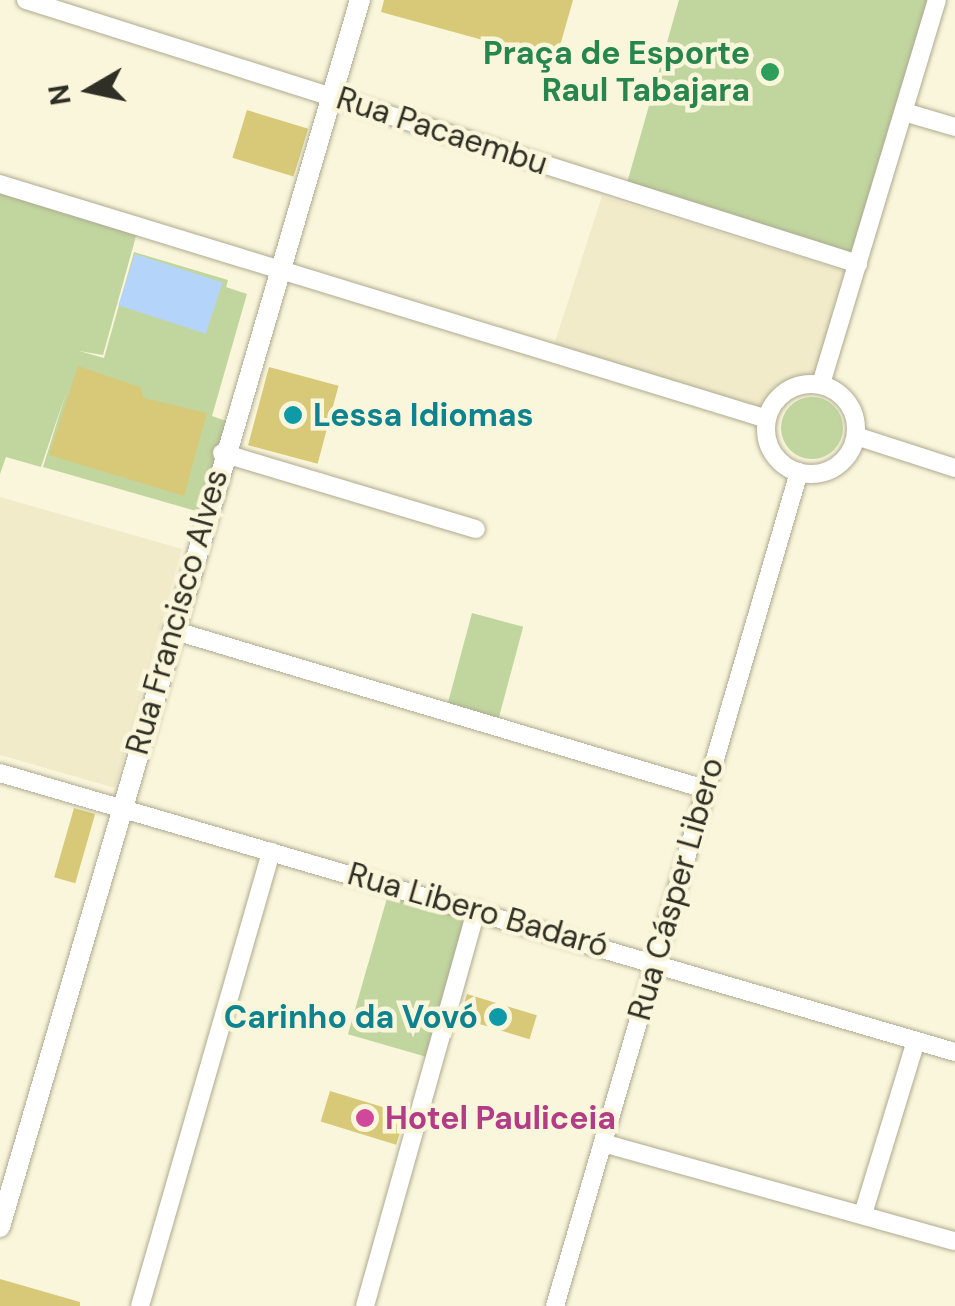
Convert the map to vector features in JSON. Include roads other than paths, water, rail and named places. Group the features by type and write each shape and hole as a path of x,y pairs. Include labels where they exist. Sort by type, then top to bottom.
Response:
{"street":[{"name":"Rua Pacaembu","path":"26,0 858,264"},
{"name":"Rua Francisco Alves","path":"0,1227 222,453 360,0"},
{"path":"821,384 937,0"},
{"path":"904,112 955,127"},
{"path":"0,184 767,419"},
{"path":"821,384 854,412 856,436 834,468 798,472 771,450 767,419 789,389 821,384"},
{"path":"856,436 955,468"},
{"path":"222,453 476,529"},
{"name":"Rua Cásper Libero","path":"555,1306 798,472"},
{"path":"172,630 705,789"},
{"name":"Rua Libero Badaró","path":"0,773 655,960 955,1052"},
{"path":"140,1306 271,852"},
{"path":"365,1306 476,910"},
{"path":"863,1214 916,1041"},
{"path":"602,1142 955,1241"}],"water":[{"path":"135,254 222,282 206,334 118,305"}],"place":[{"name":"Praça de Esporte Raul Tabajara","path":"770,72"},
{"name":"Lessa Idiomas","path":"293,415"},
{"name":"Carinho da Vovó","path":"498,1017"},
{"name":"Hotel Pauliceia","path":"365,1118"}]}
